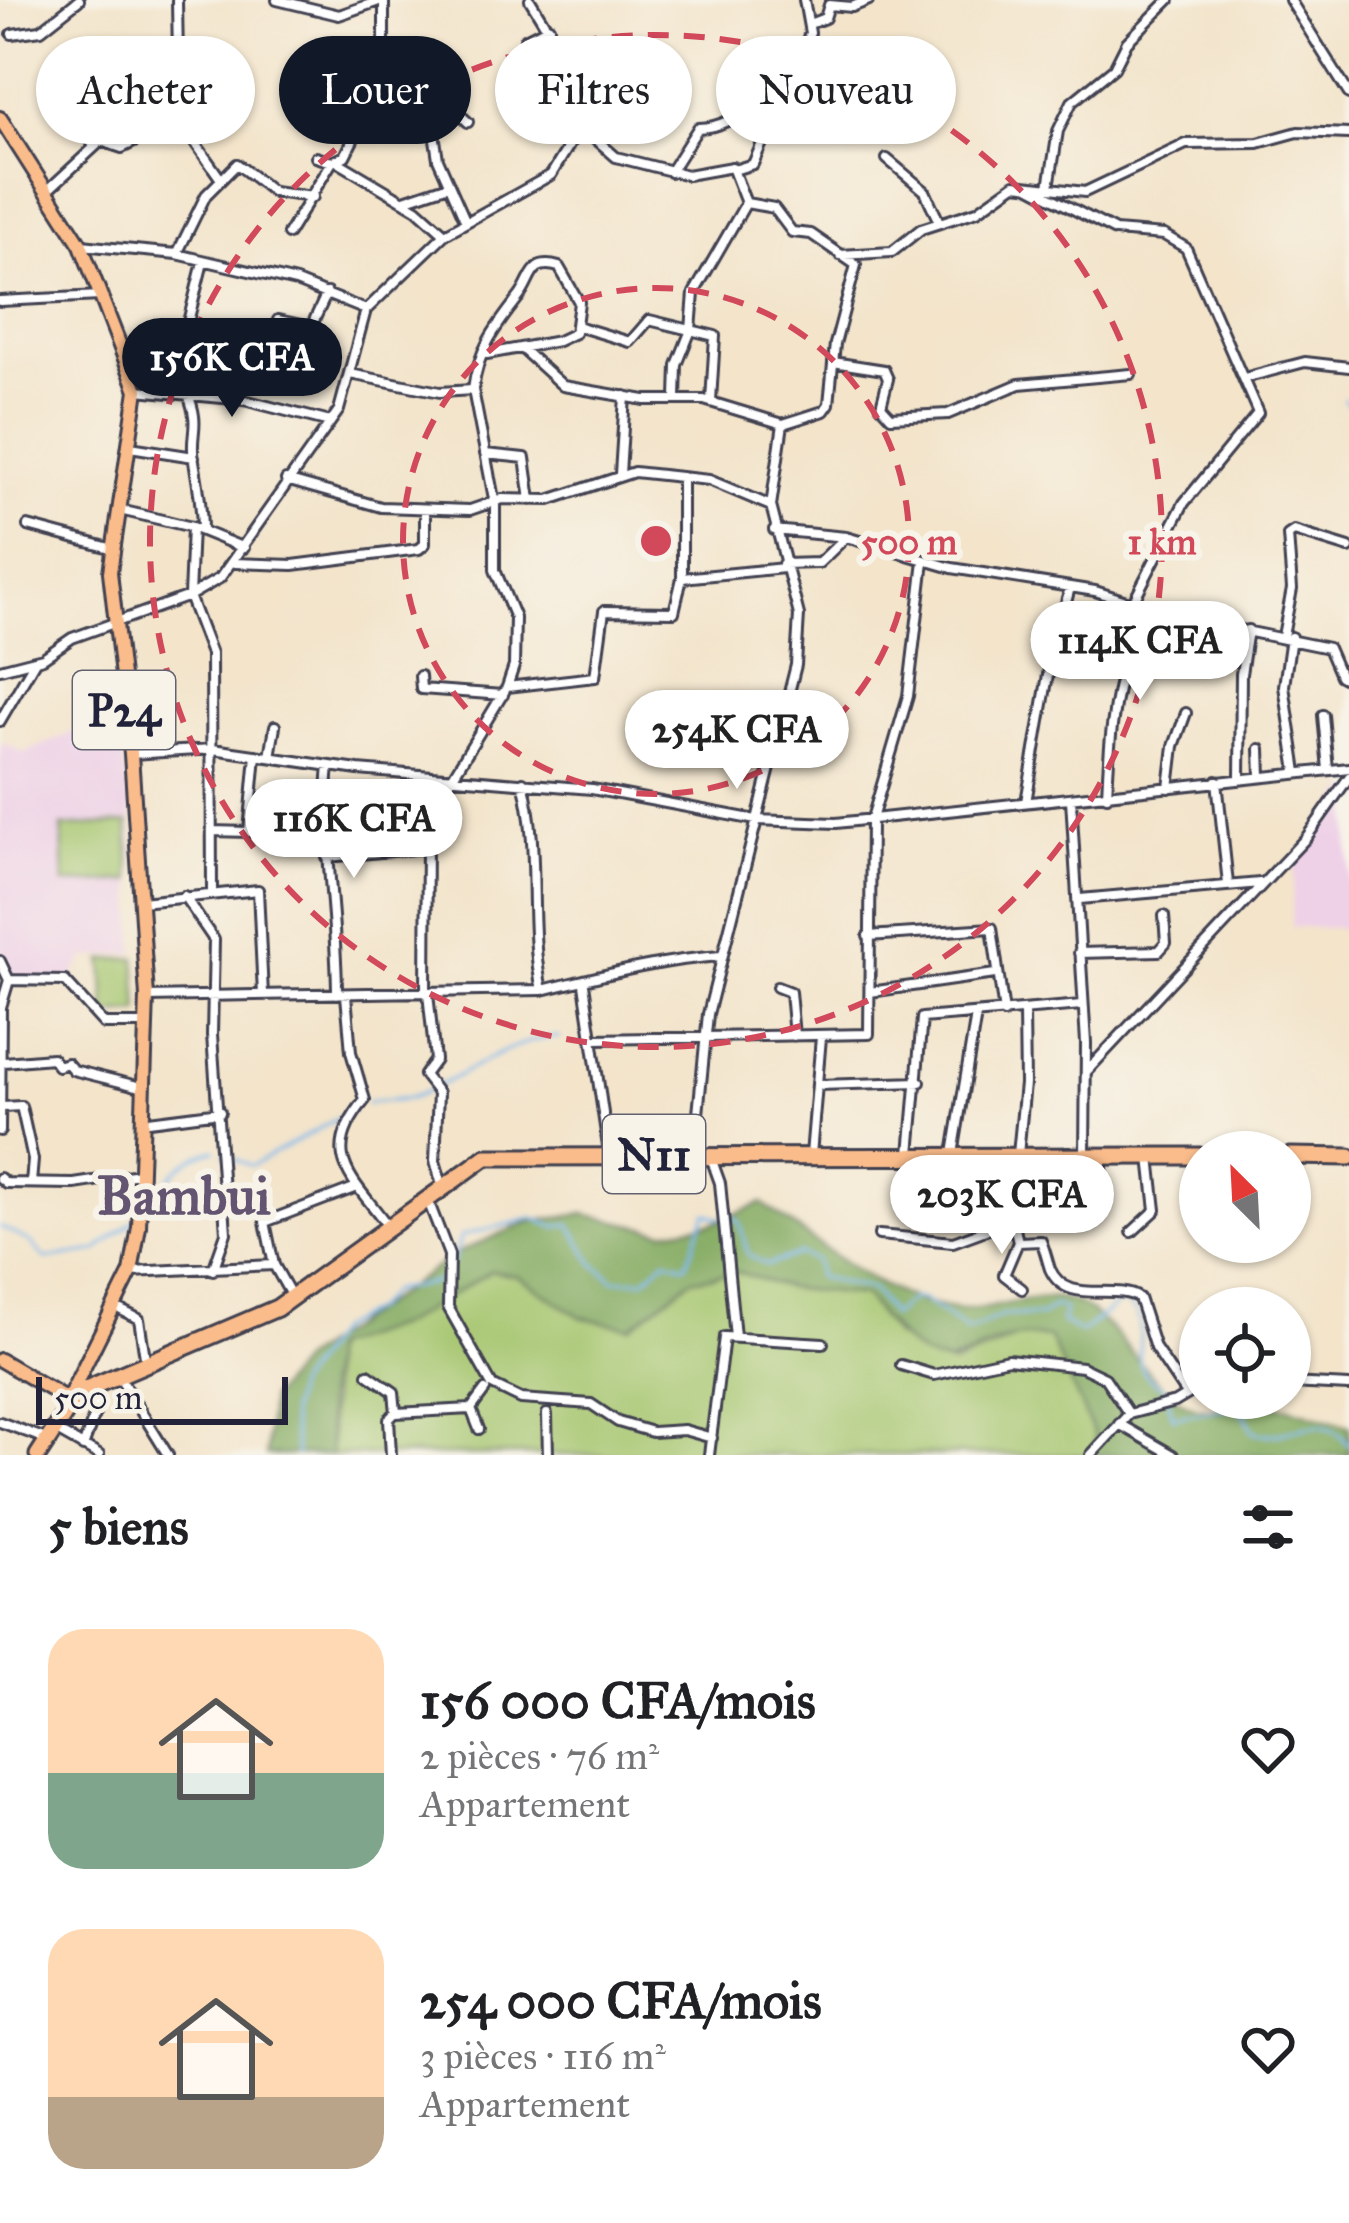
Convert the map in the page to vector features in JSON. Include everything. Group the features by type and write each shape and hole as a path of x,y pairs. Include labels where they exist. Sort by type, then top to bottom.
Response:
{"highway":[{"name":"N11","path":"75,1396 292,1299 486,1157 1179,1156"},
{"path":"1311,1156 1349,1156"},
{"path":"38,1455 75,1396"}],"main road":[{"name":"P24","path":"0,118 81,245 137,390 110,548 131,754 147,997 139,1123 139,1227 131,1272 99,1330 75,1396"},
{"path":"0,1360 75,1396"}],"street":[{"path":"12,34 41,30 79,0"},
{"path":"177,0 178,36"},
{"path":"277,0 338,15 383,0 384,36"},
{"path":"530,0 554,36"},
{"path":"804,0 812,23 807,36"},
{"path":"812,23 826,17 829,5 852,8 869,0"},
{"path":"1049,187 1058,131 1072,102 1114,68 1127,42 1169,0"},
{"path":"1290,0 1349,94"},
{"path":"531,36 549,27"},
{"path":"670,172 694,131 716,125"},
{"path":"839,255 882,255 939,222 977,212 1015,184 1085,192 1162,152 1208,140 1258,143 1298,132 1349,134"},
{"path":"48,190 97,144"},
{"path":"196,144 220,178"},
{"path":"288,234 351,144"},
{"path":"435,144 466,221"},
{"path":"0,669 35,661 72,638 190,596 235,563 286,480 330,422 350,374 352,346 366,310 446,234 544,181 569,144"},
{"path":"598,144 606,153 670,172 693,174 729,166 746,203"},
{"path":"734,170 753,164 762,144"},
{"path":"316,157 335,162 403,201 446,234"},
{"path":"886,159 925,191 939,222"},
{"path":"177,254 200,204 239,163 273,192 313,197"},
{"path":"403,201 449,184"},
{"path":"1029,186 1115,231 1164,235 1186,248 1257,416 1184,503 1133,602"},
{"path":"521,348 563,386 625,396 712,401 783,424 827,408 833,362 857,270 811,234 792,232 774,208 746,203"},
{"path":"676,398 677,365 691,330 694,293 746,203"},
{"path":"81,245 177,254 327,293 366,310"},
{"path":"171,390 203,262"},
{"path":"442,1185 435,1161 437,1091 424,1076 435,1060 427,993 425,848 435,806 458,774 514,666 515,618 495,571 495,504 473,390 477,364 487,354 567,338 577,326 579,302 565,273 550,265 535,267 519,298 490,330 487,354"},
{"path":"278,320 311,327 327,293"},
{"path":"0,301 104,296"},
{"path":"577,326 630,342 649,320 716,338 712,401"},
{"path":"833,362 884,370 888,379 881,406 891,417 949,414 1019,384 1131,374"},
{"path":"1244,378 1305,362 1349,368"},
{"path":"350,374 440,392 473,390"},
{"path":"137,390 186,391 330,422"},
{"path":"186,391 199,422 194,457 202,488 190,596 210,647 212,892"},
{"path":"620,474 625,396"},
{"path":"735,1337 720,1183 702,1154 706,1036 799,634 771,506 783,424"},
{"path":"130,447 194,457"},
{"path":"484,454 525,458 531,500"},
{"path":"286,480 348,501 425,510 495,504 502,499 549,500 620,474 709,480 771,506"},
{"path":"420,676 421,689 504,691 595,677 600,614 614,609 674,612 682,578 682,478"},
{"path":"118,510 197,529 244,548"},
{"path":"235,563 301,564 419,549 425,544 425,510"},
{"path":"28,526 110,548"},
{"path":"774,530 846,537 924,561 1070,587 1162,613 1287,637 1328,648 1340,676 1349,681"},
{"path":"1297,772 1284,686 1292,590 1288,535 1294,531 1349,548"},
{"path":"682,578 819,563 846,537"},
{"path":"595,1039 869,1034 871,822 880,774 904,715 924,561"},
{"path":"1026,802 1048,669 1070,587"},
{"path":"1106,796 1110,739 1127,654 1152,631 1162,613"},
{"path":"1240,779 1241,674 1248,630"},
{"path":"0,721 35,661"},
{"path":"698,700 786,706"},
{"path":"1169,788 1174,746 1186,713"},
{"path":"1323,715 1328,770"},
{"path":"270,757 275,726"},
{"path":"131,754 213,749 328,766 458,774 626,794 756,820 871,822 1297,772 1349,773 1326,814 1151,1009 1087,1071"},
{"path":"1259,749 1261,776"},
{"path":"212,831 249,832 256,755"},
{"path":"328,766 327,857 342,994 365,1099 347,1120 340,1157 354,1188 388,1227"},
{"path":"1217,781 1228,884"},
{"path":"523,782 536,899 532,945 542,990"},
{"path":"1071,800 1093,1155 1105,1199"},
{"path":"327,857 425,848"},
{"path":"1080,899 1260,883"},
{"path":"139,902 212,892 259,892 263,995"},
{"path":"184,896 214,940 217,996 212,1035 226,1233 213,1270"},
{"path":"1079,952 1159,951 1166,943 1165,916"},
{"path":"868,936 992,928 1004,1013"},
{"path":"147,997 542,990 584,984 642,965 722,956"},
{"path":"0,961 9,980 1,1007 0,1131"},
{"path":"870,992 995,974"},
{"path":"9,980 65,981 104,1024 147,1024"},
{"path":"584,984 609,1154"},
{"path":"777,987 790,992 794,1036"},
{"path":"910,1154 920,1082 922,1018 968,1010 976,1016 1082,1005"},
{"path":"1022,1289 1004,1275 1018,1242 1013,1220 1015,1155 1025,1084 1024,1012"},
{"path":"923,1221 947,1155 976,1016"},
{"path":"811,1155 821,1037"},
{"path":"4,1062 52,1058 58,1066 67,1063 78,1072 141,1088"},
{"path":"818,1085 920,1082"},
{"path":"3,1107 20,1106 33,1160 31,1183"},
{"path":"139,1123 220,1112"},
{"path":"1058,1155 1062,1215 1085,1215"},
{"path":"1132,1232 1156,1210 1150,1155"},
{"path":"0,1178 6,1183 74,1184 139,1174"},
{"path":"292,1299 274,1265 266,1222 354,1188"},
{"path":"427,1197 449,1255 448,1307 492,1384 521,1399 591,1404 618,1422 652,1432 684,1430 712,1438"},
{"path":"879,1235 952,1242 1013,1220"},
{"path":"1018,1242 1042,1241 1053,1275 1074,1289 1098,1295 1125,1292 1139,1298 1155,1348 1179,1384"},
{"path":"131,1272 274,1265"},
{"path":"112,1306 139,1318 146,1365"},
{"path":"709,1455 722,1339 823,1343"},
{"path":"901,1365 934,1375 1008,1359 1082,1367 1105,1378 1129,1414"},
{"path":"368,1374 394,1392 395,1413"},
{"path":"119,1376 168,1455"},
{"path":"1311,1384 1349,1386"},
{"path":"471,1409 484,1390"},
{"path":"75,1396 97,1408 83,1447"},
{"path":"1091,1455 1129,1414 1179,1396"},
{"path":"391,1455 389,1419 395,1413 471,1409"},
{"path":"471,1409 479,1429"},
{"path":"548,1414 548,1455"},
{"path":"0,1422 54,1429 99,1455"},
{"path":"1119,1424 1173,1455"}],"shaded area":[{"path":"106,709 124,763 131,813 135,953 84,958 69,983 14,984 0,955 0,746 3,742 24,753 82,728"},
{"path":"1349,787 1349,928 1291,927 1295,862"}],"green space":[{"path":"128,823 131,881 64,884 62,827"},
{"path":"136,958 139,1012 106,1014 103,960"},
{"path":"762,1203 852,1268 928,1304 969,1309 1050,1298 1080,1305 1106,1324 1179,1399 1179,1419 1311,1419 1311,1414 1349,1426 1349,1455 1093,1455 1095,1436 1050,1338 1019,1337 941,1362 921,1355 896,1334 864,1296 788,1288 738,1272 690,1280 630,1327 581,1317 518,1276 491,1271 403,1324 330,1348 326,1400 331,1455 266,1455 270,1398 303,1359 459,1252 528,1222 584,1214 663,1231 713,1223"},
{"path":"491,1271 518,1276 581,1317 630,1327 690,1279 738,1272 788,1288 864,1296 895,1336 952,1365 1025,1334 1051,1338 1095,1436 1093,1455 331,1455 329,1348 403,1324"}],"waterway":[{"path":"1344,399 1349,405"},
{"path":"367,1103 413,1097 503,1052 559,1037"},
{"path":"224,1154 251,1166 353,1110"},
{"path":"144,1216 181,1166 215,1150"},
{"path":"727,1212 739,1222 748,1255 767,1265 800,1254 816,1261 818,1277 872,1290 892,1316 911,1299 923,1300 968,1331 1004,1315 1041,1316 1054,1306 1065,1309 1062,1322 1081,1333 1121,1301 1139,1320 1142,1367 1149,1378 1165,1387 1173,1417 1233,1407 1244,1413 1254,1433 1327,1427 1349,1445"},
{"path":"452,1264 461,1236 534,1218 555,1227 570,1224 594,1264 614,1280 644,1280 665,1260 686,1265 706,1213 720,1218"},
{"path":"0,1227 31,1242 45,1259 96,1251 135,1220"},
{"path":"296,1455 290,1412 295,1387 337,1329 373,1310 391,1291 442,1281 447,1273"}],"district":[{"name":"Bambui","path":"184,1195"}]}
